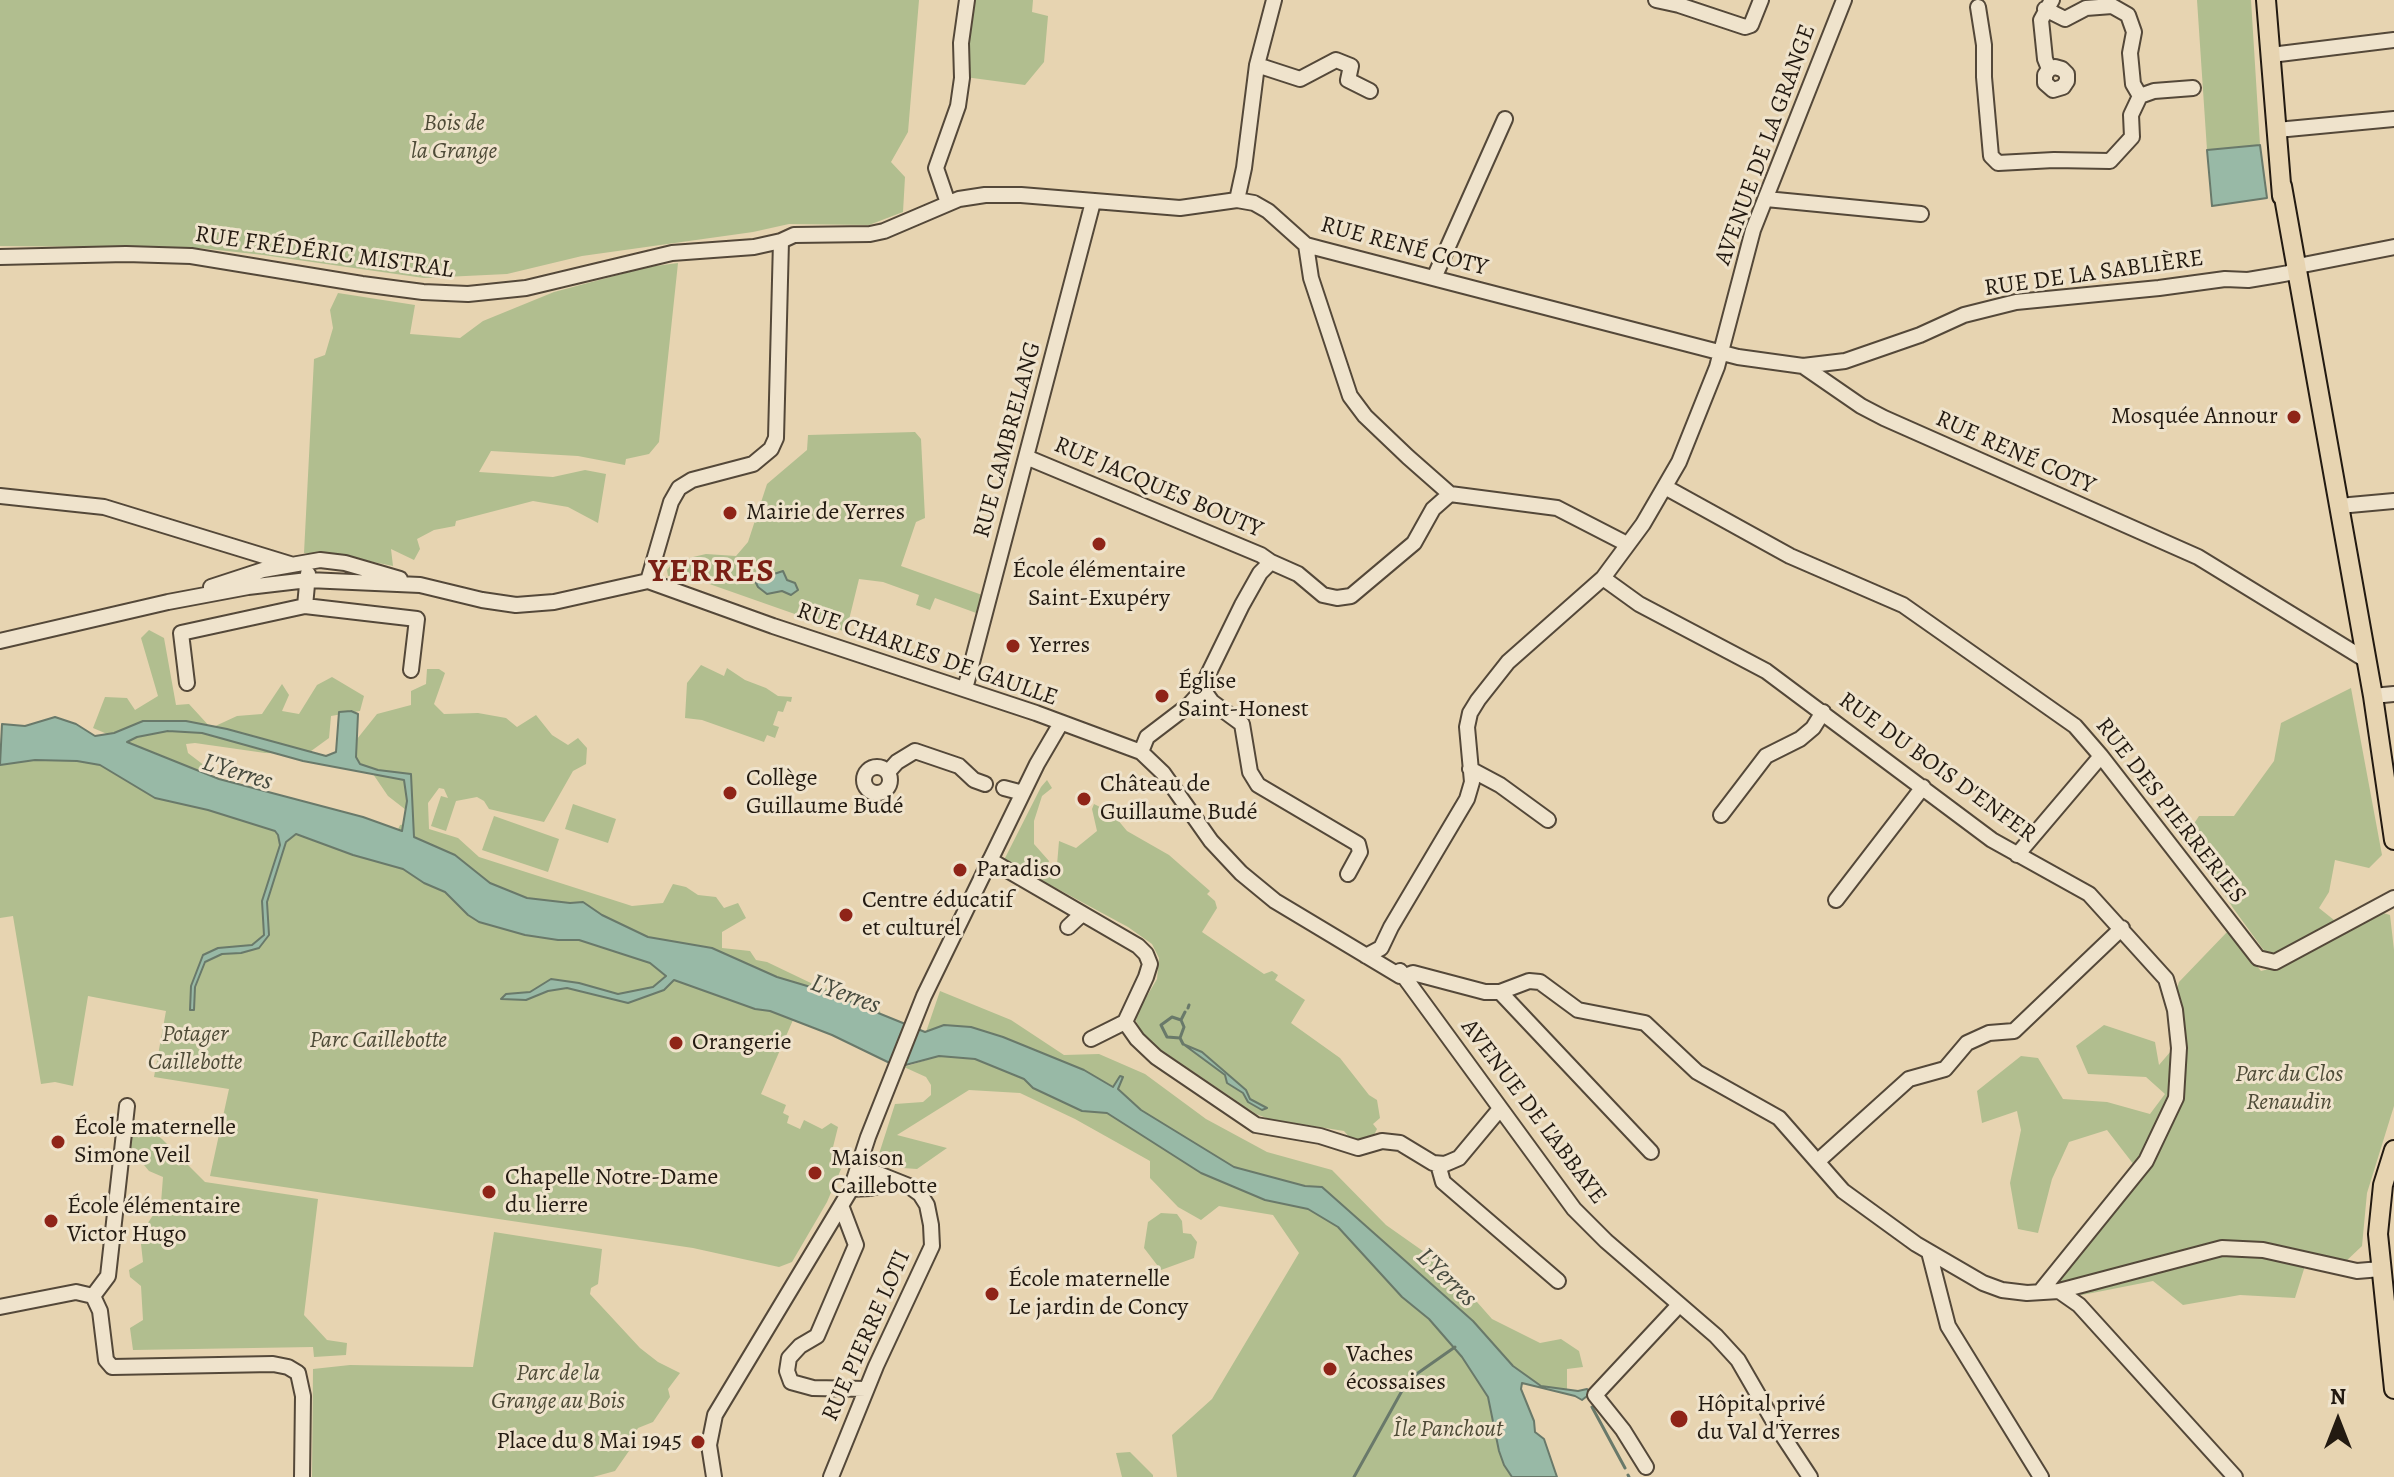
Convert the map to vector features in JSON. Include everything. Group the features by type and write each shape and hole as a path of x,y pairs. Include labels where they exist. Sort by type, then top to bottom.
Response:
{"main road":[{"path":"2266,0 2282,186 2296,274 2299,333 2331,459 2373,696 2394,840"},
{"path":"2394,1150 2383,1185 2386,1234 2381,1269 2394,1389"},
{"path":"2382,1199 2394,1172"}],"street":[{"path":"948,203 936,168 958,106 967,0"},
{"path":"168,602 250,574 308,561 345,563 420,585 516,605 563,600 648,581 671,502 679,488 692,480 753,464 771,449 776,438 781,241 794,235 870,234 948,203 985,195 1180,208 1237,200 1257,65 1274,0"},
{"path":"1656,0 1745,27 1751,25 1761,0"},
{"name":"AVENUE DE LA GRANGE","path":"1381,948 1467,799 1472,782 1467,727 1470,713 1508,662 1603,578 1643,524 1693,433 1721,353 1753,230 1844,0"},
{"path":"2049,69 2041,20 2048,4 2065,19 2086,8 2112,6 2128,15 2134,32 2130,53 2133,84 2140,96"},
{"path":"1978,7 1984,45 1991,156 1998,163 2110,161 2132,137 2131,115 2140,96 2154,91 2193,88"},
{"path":"2271,55 2394,40"},
{"path":"1257,65 1300,79 1336,60 1351,66 1348,80 1370,91"},
{"path":"1434,278 1505,119"},
{"path":"2277,130 2394,119"},
{"path":"1766,199 1921,214"},
{"name":"RUE RENÉ COTY","path":"1237,200 1254,203 1268,211 1306,245 1721,353 1803,366 1884,418 2198,557 2366,660"},
{"name":"RUE CAMBRELANG","path":"965,689 1093,202"},
{"name":"RUE FRÉDÉRIC MISTRAL","path":"0,257 191,256 362,284 468,294 526,288 672,253 754,247 781,241"},
{"path":"1306,245 1311,278 1350,396 1365,416 1450,494 1557,508 1627,544"},
{"name":"RUE DE LA SABLIÈRE","path":"1803,366 1845,361 1920,335 1964,315 2016,302 2296,274 2394,247"},
{"name":"RUE JACQUES BOUTY","path":"1026,457 1261,555 1298,574 1323,595 1337,598 1351,596 1414,543 1433,509 1450,494"},
{"name":"RUE DES PIERRERIES","path":"1665,487 1790,556 1903,605 2075,726 2258,958 2275,962 2394,898"},
{"path":"0,496 104,507 290,564 300,581 305,606"},
{"path":"2339,506 2394,501"},
{"path":"300,581 308,561"},
{"path":"1141,752 1147,737 1189,705 1202,688 1242,605 1260,573 1271,562"},
{"name":"RUE DU BOIS D'ENFER","path":"1603,578 1639,604 1766,671 1992,840 2089,894 2166,979 2175,1010 2179,1048 2176,1098 2146,1161 2040,1292"},
{"path":"0,641 168,602 300,581 420,585"},
{"name":"RUE CHARLES DE GAULLE","path":"648,581 1141,752 1163,773 1211,841 1241,873 1275,901 1405,976"},
{"path":"187,683 181,633 305,606 417,619 411,670"},
{"path":"1202,688 1212,702 1242,724 1250,772 1258,785 1358,844 1360,852 1348,874"},
{"path":"2373,696 2394,694"},
{"path":"1721,815 1766,756 1800,739 1813,728 1823,712"},
{"path":"712,1470 710,1430 715,1415 814,1248 842,1208 914,1020 1023,793 1061,723"},
{"path":"888,772 915,751 959,766 974,780 985,784"},
{"path":"2017,855 2101,756"},
{"path":"1470,769 1500,785 1548,820"},
{"path":"1836,900 1923,787"},
{"path":"1004,788 1023,793"},
{"path":"990,860 1138,946 1146,954 1150,964 1146,977 1125,1022 1091,1039"},
{"path":"1068,927 1082,914"},
{"path":"1818,1161 1909,1079 1945,1069 1967,1043 1989,1033 2014,1031 2122,928"},
{"path":"1366,956 1381,948"},
{"name":"AVENUE DE L'ABBAYE","path":"1381,948 1405,976 1499,1110 1574,1209 1716,1336 1738,1360 1810,1477"},
{"path":"1405,976 1413,973 1485,992 1500,992 1529,981 1540,982 1578,1010 1645,1023 1697,1072 1779,1118 1843,1191 1929,1252 1992,1287 2027,1293 2059,1291 2222,1248 2263,1250 2357,1271 2381,1269"},
{"path":"1500,992 1651,1152"},
{"path":"1125,1022 1156,1057 1256,1125 1320,1136 1358,1148 1382,1141 1400,1143 1433,1163 1445,1164 1459,1158 1499,1110"},
{"path":"93,1296 108,1276 127,1106"},
{"path":"1438,1164 1443,1182 1558,1281"},
{"name":"RUE PIERRE LOTI","path":"831,1477 866,1389 932,1246 927,1205 920,1194 909,1186 859,1166"},
{"path":"851,1189 894,1182"},
{"path":"842,1208 856,1245 817,1336 800,1346 789,1358 787,1371 791,1382 813,1388 866,1389"},
{"path":"1929,1252 1948,1326 2041,1477"},
{"path":"2059,1291 2079,1305 2235,1477"},
{"path":"0,1307 76,1292 93,1296"},
{"path":"93,1296 100,1311 106,1360 112,1367 273,1364 298,1373 303,1396 302,1477"},
{"path":"1646,1467 1623,1430 1595,1395 1679,1305"}],"green space":[{"name":"Bois de la Grange","path":"0,0 919,0 908,132 891,162 905,177 903,212 869,225 789,224 753,232 582,256 507,274 424,278 200,248 0,246"},
{"path":"973,0 1033,0 1032,12 1048,16 1044,62 1025,85 965,77"},
{"path":"2197,0 2251,0 2260,145 2207,150"},
{"path":"678,263 659,442 649,454 626,459 625,465 578,456 491,451 479,472 553,477 585,470 606,474 598,523 568,507 533,501 456,521 455,526 434,530 417,539 420,549 414,560 391,549 393,566 349,557 304,553 314,359 325,355 333,328 330,310 338,293 415,305 410,334 460,338 483,321 554,292 648,267"},
{"path":"915,432 921,439 925,518 916,522 901,566 985,596 979,614 935,598 930,610 916,605 919,595 883,582 859,579 846,632 681,574 668,576 667,570 671,565 693,557 706,554 736,556 748,542 767,484 807,450 808,435"},
{"path":"149,630 164,638 176,705 189,704 211,728 237,716 262,714 282,684 289,695 282,711 299,714 317,685 332,677 364,696 360,711 331,716 329,738 307,754 265,753 186,744 188,753 205,766 198,781 140,748 93,728 105,697 127,698 135,710 158,696 141,638"},
{"path":"701,665 724,676 727,668 778,696 792,697 783,712 778,711 773,725 779,727 775,738 767,735 764,742 702,720 685,718 687,683"},
{"path":"427,669 439,669 445,673 434,704 444,714 478,713 506,718 517,727 536,715 552,735 568,745 578,738 587,748 586,764 573,771 544,822 489,809 477,797 456,801 446,831 431,826 441,796 448,798 444,789 439,788 428,803 429,829 458,838 479,857 632,906 663,903 673,884 686,887 698,895 716,897 724,908 738,903 746,918 722,932 722,948 750,951 756,960 860,1002 870,998 880,1010 881,1020 530,909 396,834 400,825 407,824 406,810 388,796 373,774 357,764 349,749 377,714 411,705 411,691 426,684"},
{"name":"Parc du Clos Renaudin","path":"2351,688 2382,855 2369,868 2335,860 2329,892 2319,908 2334,920 2332,938 2380,912 2390,915 2394,950 2394,1106 2367,1193 2362,1246 2343,1264 2308,1256 2295,1298 2240,1295 2183,1305 2153,1281 2082,1295 2061,1284 2055,1276 2141,1174 2107,1130 2069,1142 2052,1179 2038,1233 2018,1229 2010,1183 2021,1130 2017,1111 1982,1123 1977,1091 2021,1056 2038,1058 2063,1099 2107,1102 2150,1114 2165,1094 2146,1077 2088,1074 2076,1046 2104,1025 2155,1042 2159,1065 2171,1051 2169,1014 2179,982 2228,931 2261,971 2276,967 2233,908 2187,834 2199,816 2234,816 2274,761 2281,723"},
{"name":"Parc Caillebotte","path":"56,756 102,763 403,867 793,1020 761,1094 786,1105 783,1113 789,1116 787,1123 800,1129 804,1120 822,1129 831,1123 838,1127 833,1147 847,1155 827,1202 792,1262 779,1267 693,1248 210,1176 229,1089 154,1077 166,1011 88,996 73,1086 55,1082 41,1084 13,916 0,918 0,763"},
{"path":"1047,780 1052,788 1042,796 1034,821 1034,844 1049,861 1047,867 1053,871 1057,865 1059,841 1076,848 1097,831 1092,809 1094,804 1112,813 1127,831 1169,855 1210,891 1207,894 1215,901 1217,908 1202,932 1264,974 1272,971 1278,975 1275,980 1305,1000 1291,1023 1340,1058 1369,1095 1377,1100 1380,1118 1373,1124 1377,1129 1373,1137 1351,1139 1344,1131 1269,1119 1256,1114 1145,1039 1136,1021 1137,1013 1157,979 1159,958 1152,944 1128,927 1004,860"},
{"path":"573,804 616,819 608,843 565,829"},
{"path":"494,816 559,839 548,872 482,850"},
{"path":"940,991 1011,1020 1064,1055 1099,1054 1145,1074 1206,1119 1267,1152 1332,1170 1386,1225 1447,1268 1492,1319 1540,1343 1561,1339 1579,1351 1583,1367 1567,1369 1567,1390 1541,1386 1513,1366 1473,1321 1322,1187 1306,1186 1234,1167 1141,1110 1117,1089 1123,1077 1120,1076 1114,1087 1084,1070 971,1027 926,1032"},
{"name":"Île Panchout","path":"939,1056 975,1059 1025,1079 1033,1088 1082,1111 1107,1113 1201,1173 1265,1200 1308,1209 1338,1227 1435,1324 1462,1357 1488,1397 1499,1451 1512,1477 1177,1477 1172,1435 1212,1399 1299,1253 1273,1215 1219,1206 1201,1220 1178,1207 1150,1178 1150,1161 1075,1119 1020,1093 969,1090 897,1135 947,1148 917,1169 888,1167 879,1154 895,1104 923,1102 931,1095 931,1085 926,1077 904,1067"},
{"path":"130,1120 142,1124 162,1139 205,1182 318,1199 304,1315 327,1340 347,1343 346,1355 314,1357 313,1347 133,1350 130,1328 143,1320 141,1286 130,1277 129,1270 143,1262 140,1235 161,1203 163,1177 149,1171 129,1147"},
{"path":"1161,1213 1177,1214 1182,1221 1183,1233 1191,1234 1197,1242 1194,1258 1161,1270 1144,1248 1148,1222"},
{"name":"Parc de la Grange au Bois","path":"494,1232 602,1249 598,1284 591,1288 590,1294 640,1348 680,1373 668,1389 670,1397 653,1422 638,1428 635,1433 638,1438 615,1471 593,1477 312,1477 313,1369 350,1365 473,1367"},
{"path":"1130,1452 1153,1477 1122,1477 1116,1453"}],"shaded area":[{"path":"2260,145 2267,198 2212,206 2207,150"},
{"path":"759,571 774,574 783,571 787,580 795,583 798,590 791,595 782,591 767,594 754,579"},
{"path":"339,712 358,714 356,757 360,764 378,770 411,774 414,837 455,855 490,883 527,898 583,902 602,915 648,937 712,948 777,977 824,991 925,1032 944,1025 971,1027 1084,1070 1113,1087 1120,1076 1123,1077 1118,1089 1141,1110 1234,1167 1305,1186 1322,1187 1473,1321 1513,1366 1541,1386 1578,1391 1587,1389 1591,1393 1582,1400 1522,1383 1521,1389 1534,1421 1535,1432 1544,1439 1557,1477 1512,1477 1499,1451 1488,1397 1462,1357 1338,1227 1308,1209 1265,1200 1201,1173 1107,1113 1082,1111 1033,1088 1024,1079 975,1059 939,1056 898,1067 832,1035 674,980 664,990 628,1003 567,988 548,991 526,1000 501,999 506,994 530,992 551,979 618,994 653,987 666,976 650,963 579,940 525,935 479,922 445,892 403,869 296,834 286,842 267,902 269,935 259,948 222,954 205,962 195,987 194,1010 190,1010 191,986 203,955 218,948 252,945 264,935 262,901 280,845 275,831 208,810 155,798 100,765 35,760 0,765 2,724 25,726 55,717 76,724 95,736 114,733 143,721 186,721 326,756 336,752","holes":["168,731 202,733 303,761 404,780 407,801 402,831 363,817 219,779 127,742"]},
{"path":"1183,1044 1202,1052 1246,1090 1250,1099 1267,1108 1262,1110 1248,1102 1243,1093 1227,1083 1225,1075"}],"waterway":[{"path":"1183,1044 1180,1038 1184,1027 1181,1020 1185,1012"},
{"path":"1180,1038 1167,1037 1161,1025 1172,1017 1181,1020"},
{"path":"1354,1477 1408,1380 1455,1347"},
{"path":"1592,1407 1625,1468"}],"place":[{"name":"Mosquée Annour","path":"2294,417"},
{"name":"Mairie de Yerres","path":"730,513"},
{"name":"École élémentaire Saint-Exupéry","path":"1099,544"},
{"name":"Yerres","path":"1013,646"},
{"name":"Église Saint-Honest","path":"1162,696"},
{"name":"Collège Guillaume Budé","path":"730,793"},
{"name":"Château de Guillaume Budé","path":"1084,799"},
{"name":"Paradiso","path":"960,870"},
{"name":"Centre éducatif et culturel","path":"846,915"},
{"name":"Orangerie","path":"676,1043"},
{"name":"École maternelle Simone Veil","path":"58,1142"},
{"name":"Maison Caillebotte","path":"815,1173"},
{"name":"Chapelle Notre-Dame du lierre","path":"489,1192"},
{"name":"École élémentaire Victor Hugo","path":"51,1221"},
{"name":"École maternelle Le jardin de Concy","path":"992,1294"},
{"name":"Vaches écossaises","path":"1330,1369"},
{"name":"Hôpital privé du Val d'Yerres","path":"1679,1419"},
{"name":"Place du 8 Mai 1945","path":"698,1442"}],"district":[{"name":"YERRES","path":"712,573"}],"water label":[{"name":"L'Yerres","path":"237,773"},
{"name":"L'Yerres","path":"845,995"},
{"name":"L'Yerres","path":"1446,1278"}],"park label":[{"name":"Potager Caillebotte","path":"195,1049"}]}
